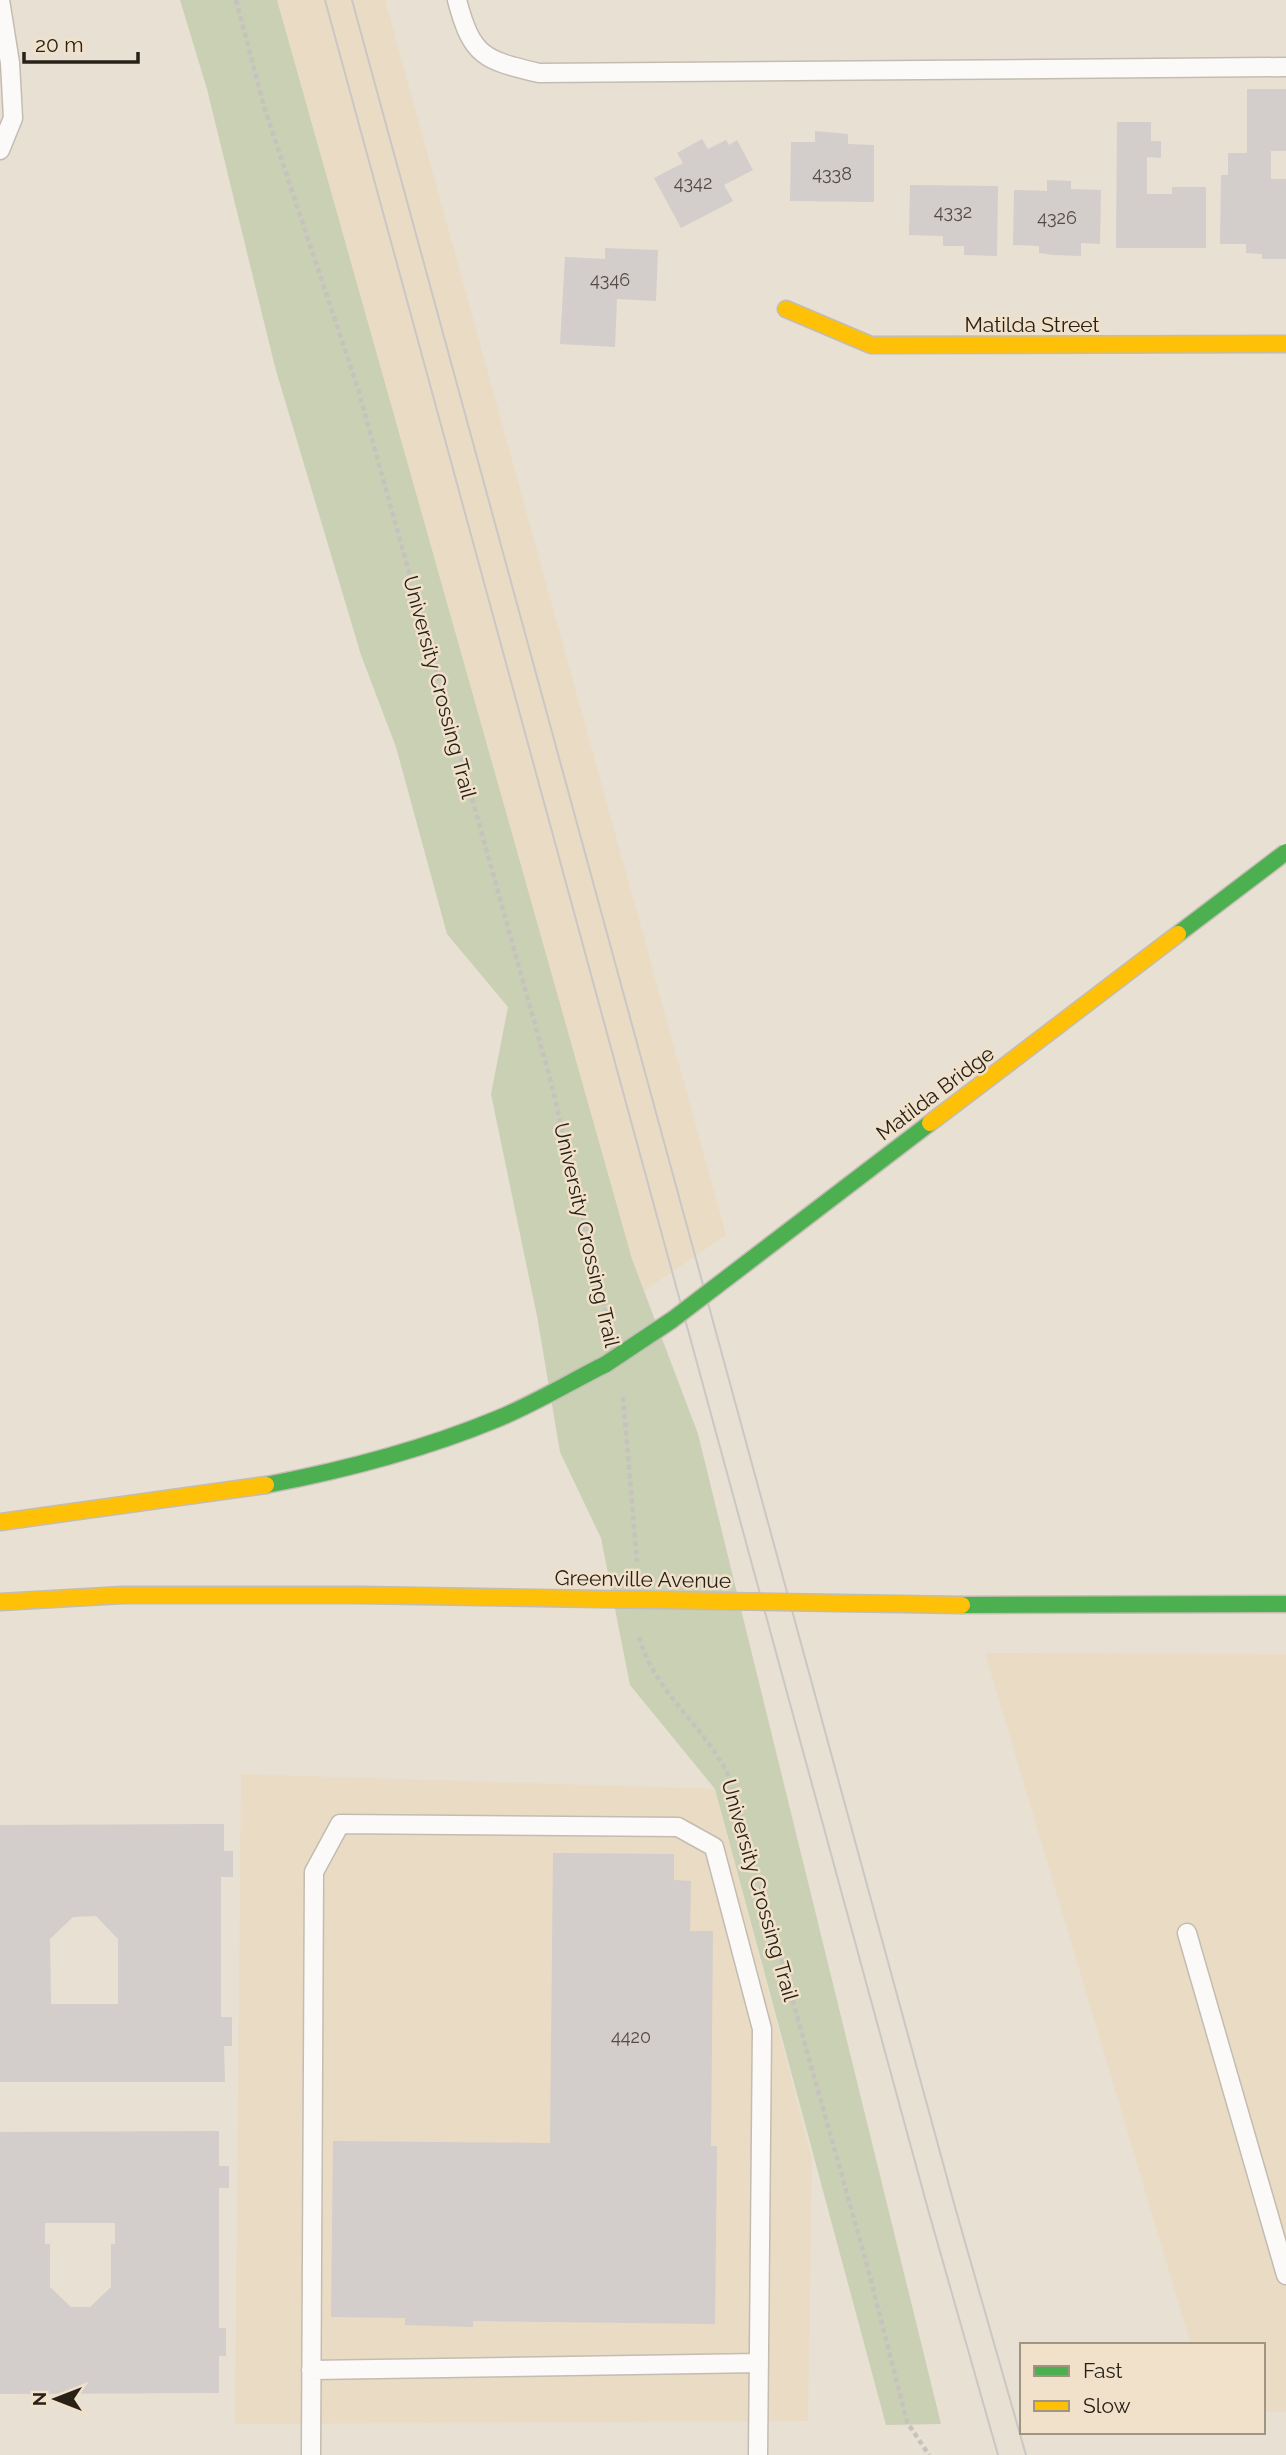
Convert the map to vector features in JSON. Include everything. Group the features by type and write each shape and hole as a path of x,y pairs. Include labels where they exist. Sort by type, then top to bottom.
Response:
{"main road":[{"name":"Matilda Street","path":"786,309 871,345 1286,344"},
{"name":"Matilda Bridge","path":"0,1522 245,1490 371,1463 497,1420 606,1364 672,1320 1286,852"},
{"name":"Greenville Avenue","path":"0,1602 123,1595 359,1595 962,1605 1286,1604"}],"lane":[{"path":"0,0 10,63 13,118 0,150"},
{"path":"457,0 467,35 494,63 539,73 1286,66"},
{"path":"311,2455 314,1871 340,1825 678,1827 714,1847 762,2029 758,2455"},
{"path":"1187,1933 1286,2275"},
{"path":"311,2370 759,2363"}],"path":[{"name":"University Crossing Trail","path":"236,0 276,145 358,389 551,1082 609,1327"},
{"path":"622,1393 637,1571"},
{"name":"University Crossing Trail","path":"639,1625 639,1639 650,1668 720,1754 731,1781 867,2265 907,2422 929,2455"}],"shaded area":[{"path":"277,0 385,0 726,1235 644,1291 632,1259"},
{"path":"985,1653 1286,1654 1286,2412 1265,2412 1265,2343 1190,2343"},
{"path":"241,1774 715,1789 812,2158 808,2421 235,2424"}],"green space":[{"path":"180,0 277,0 632,1259 698,1434 941,2424 886,2425 715,1789 630,1685 601,1538 560,1452 537,1316 491,1094 508,1007 447,934 396,747 361,655 275,367 207,89"}],"building":[{"path":"1247,89 1286,89 1286,151 1271,151 1271,179 1286,179 1286,259 1262,259 1262,254 1246,253 1246,244 1220,244 1221,175 1228,175 1228,153 1247,153"},
{"path":"1117,122 1151,122 1151,141 1161,141 1161,158 1147,157 1147,194 1172,194 1172,187 1206,187 1206,248 1116,248"},
{"path":"815,131 848,134 848,144 874,145 874,202 790,201 791,142 815,142"},
{"path":"702,139 708,149 726,140 729,145 737,140 753,170 724,185 733,201 681,228 654,178 683,163 677,153"},
{"path":"1047,180 1071,181 1071,189 1101,190 1100,244 1081,243 1081,256 1039,253 1039,246 1013,245 1014,190 1047,191"},
{"path":"910,185 998,186 997,256 964,255 964,246 943,246 943,236 909,235"},
{"path":"605,248 658,250 656,301 617,299 615,347 560,344 565,257 605,259"},
{"path":"224,1824 224,1851 233,1851 233,1877 221,1877 221,2017 232,2017 232,2046 224,2046 225,2082 0,2082 0,1825","holes":["96,1916 118,1939 118,2004 51,2004 50,1939 73,1917"]},
{"path":"553,1853 674,1854 674,1880 691,1881 690,1931 713,1931 711,2146 717,2146 715,2324 473,2321 473,2327 405,2325 405,2318 331,2317 333,2141 550,2143"},
{"path":"219,2131 219,2166 229,2166 229,2188 219,2188 219,2328 226,2328 226,2356 219,2356 219,2393 0,2394 0,2132","holes":["45,2223 115,2223 115,2244 111,2244 111,2287 90,2307 71,2307 50,2287 50,2244 45,2244"]}],"tram line":[{"path":"325,0 929,2213 998,2455"},
{"path":"352,0 955,2207 1026,2455"}],"traffic: fast":[{"path":"1178,934 1286,852"},
{"path":"606,1364 672,1320 930,1123"},
{"path":"266,1485 354,1466 469,1430 538,1400 606,1364"},
{"path":"962,1605 1286,1604"}],"traffic: slow":[{"path":"786,309 871,345 1286,344"},
{"path":"930,1123 1178,934"},
{"path":"0,1522 266,1485"},
{"path":"0,1602 123,1595 359,1595"},
{"path":"359,1595 962,1605"}]}
